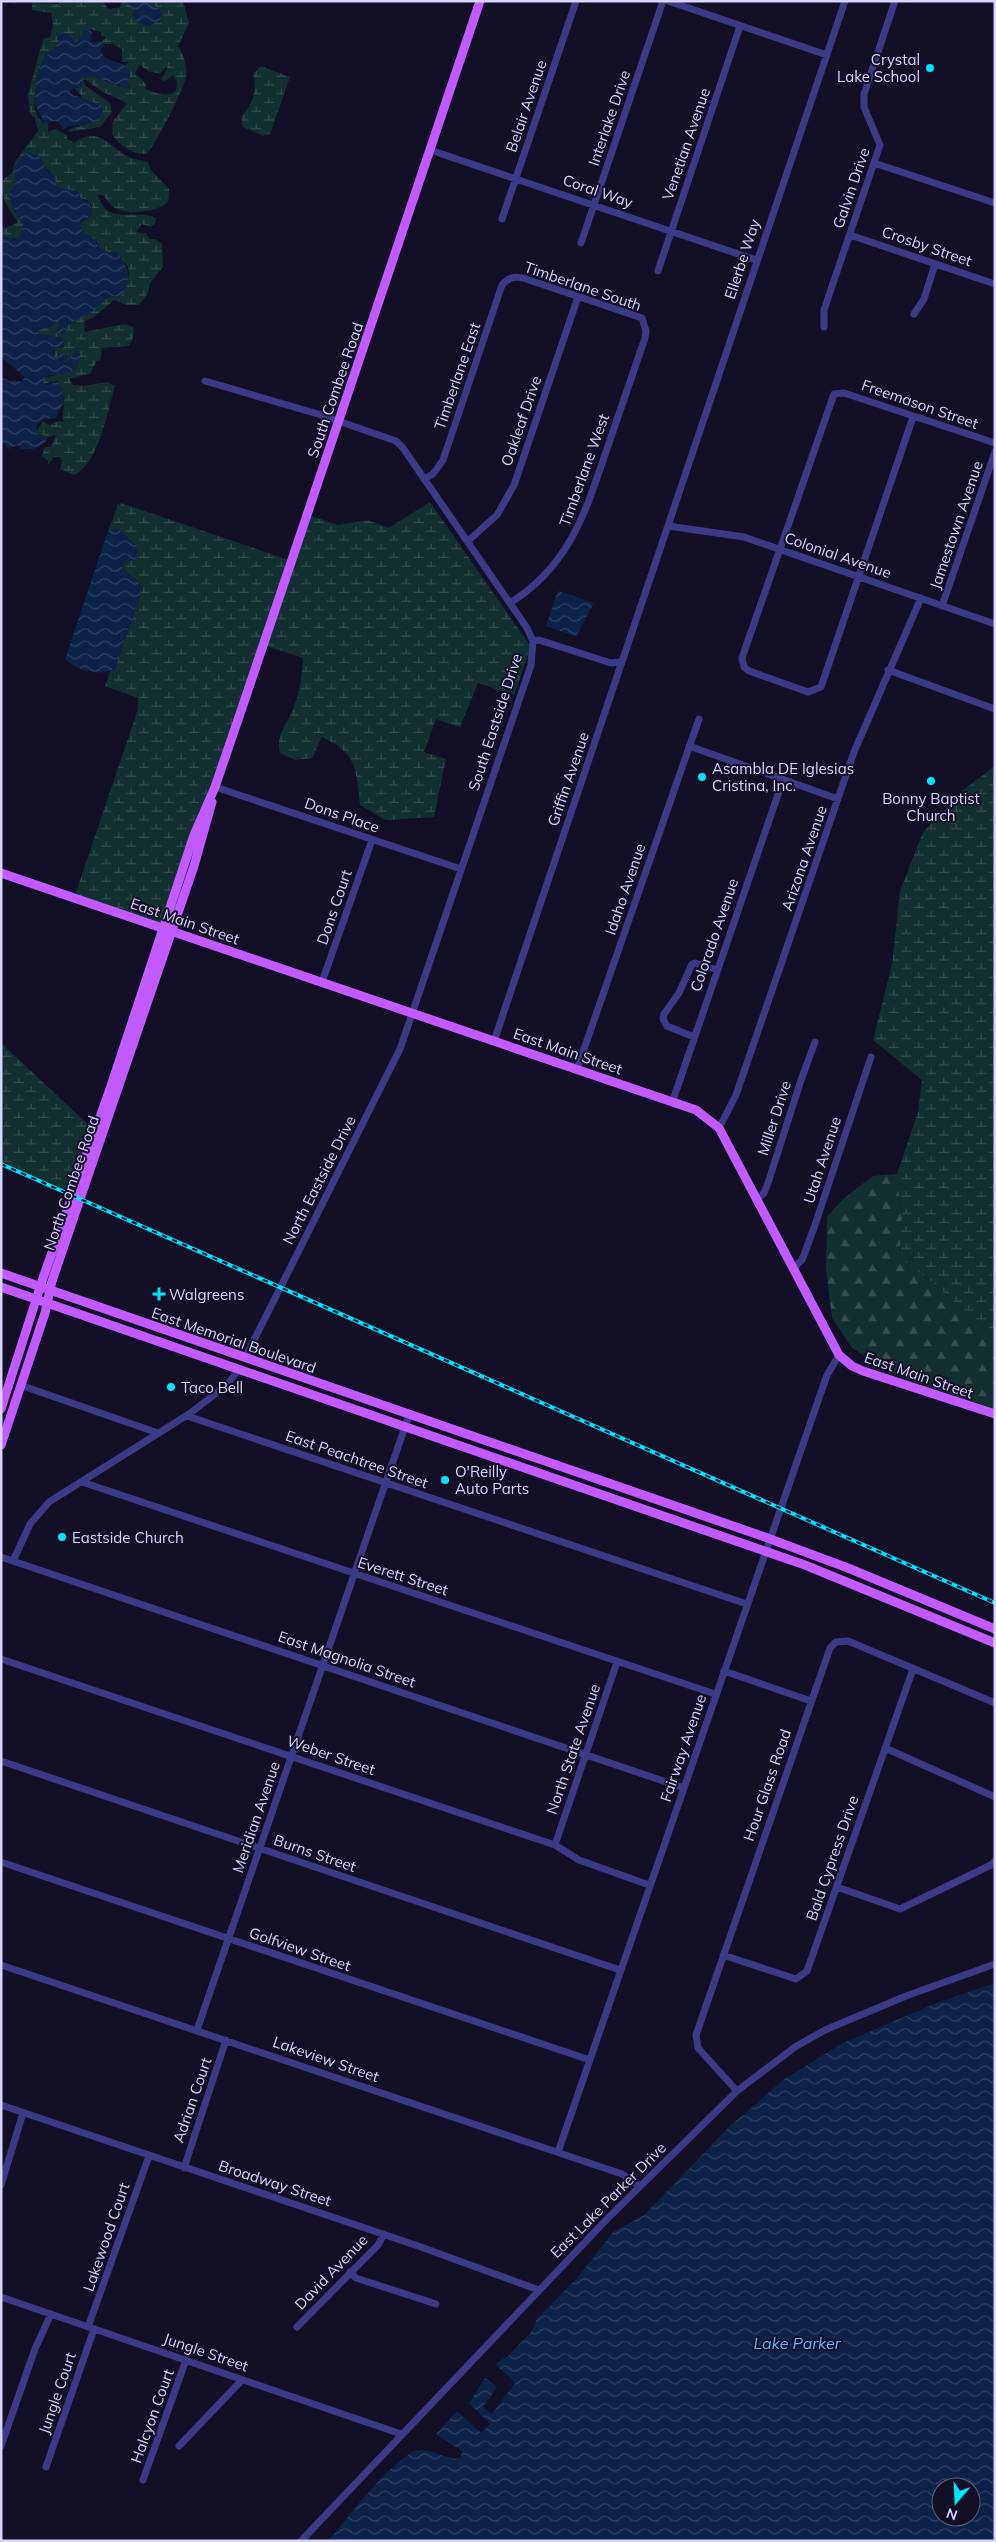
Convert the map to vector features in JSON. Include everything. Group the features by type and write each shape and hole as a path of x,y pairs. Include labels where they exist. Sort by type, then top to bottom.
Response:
{"main road":[{"name":"South Combee Road","path":"167,930 202,813 215,787 480,1"},
{"name":"East Main Street","path":"1,873 673,1100 696,1110 719,1128 839,1355 852,1366 863,1371 995,1414"},
{"name":"North Combee Road","path":"1,1409 40,1287 167,930"},
{"name":"North Combee Road","path":"1,1445 167,930"},
{"name":"East Memorial Boulevard","path":"1,1273 769,1538 925,1599 995,1629"},
{"name":"East Memorial Boulevard","path":"1,1287 765,1551 920,1610 995,1643"},
{"path":"239,1369 252,1368 313,1382"},
{"path":"586,1488 590,1476"},
{"path":"920,1610 925,1599"}],"street":[{"name":"Belair Avenue","path":"502,218 576,1"},
{"name":"Interlake Drive","path":"581,243 663,1"},
{"path":"668,1 827,55"},
{"name":"Ellerbe Way","path":"668,526 756,260 845,1"},
{"name":"Galvin Drive","path":"824,327 824,310 880,145 864,107 864,94 895,1"},
{"name":"Venetian Avenue","path":"658,271 740,26"},
{"name":"Coral Way","path":"430,150 756,260"},
{"path":"874,163 995,204"},
{"name":"Crosby Street","path":"850,234 995,284"},
{"path":"914,314 924,299 935,264"},
{"name":"Timberlane South","path":"511,277 523,278 642,318 645,324"},
{"name":"Timberlane East","path":"424,479 433,474 443,460 502,285 511,277"},
{"name":"Oakleaf Drive","path":"468,542 497,515 514,485 578,297"},
{"name":"Timberlane West","path":"510,603 539,582 551,570 580,524 645,338 645,324"},
{"name":"South Eastside Drive","path":"205,381 339,420 396,441 510,603 533,641 531,665 413,1013"},
{"name":"Freemason Street","path":"779,549 832,397 837,392 995,444"},
{"path":"779,549 742,662 749,671 812,692 821,687 913,417"},
{"name":"Jamestown Avenue","path":"942,606 995,452"},
{"name":"Colonial Avenue","path":"668,526 736,535 995,624"},
{"name":"Griffin Avenue","path":"494,1041 620,670 620,662 624,657 668,526"},
{"name":"Arizona Avenue","path":"719,1128 736,1095 864,726 921,598"},
{"path":"533,641 539,640 611,663 620,662"},
{"path":"888,670 995,709"},
{"name":"Idaho Avenue","path":"578,1069 699,719"},
{"path":"689,746 838,799"},
{"name":"Colorado Avenue","path":"673,1100 783,780"},
{"name":"Dons Place","path":"215,787 461,869"},
{"name":"Dons Court","path":"322,982 372,840"},
{"path":"694,1036 667,1026 664,1014 679,993 692,964 696,963 717,970"},
{"name":"North Eastside Drive","path":"245,1358 400,1049 413,1013"},
{"name":"Miller Drive","path":"756,1200 764,1193 768,1183 815,1042"},
{"name":"Utah Avenue","path":"793,1268 802,1260 814,1228 871,1057"},
{"name":"Fairway Avenue","path":"558,2152 826,1375 839,1355"},
{"path":"13,1561 22,1538 49,1502 186,1416 227,1385 239,1369"},
{"path":"20,1385 158,1433"},
{"name":"Meridian Avenue","path":"197,2030 409,1415"},
{"name":"East Peachtree Street","path":"186,1416 747,1604"},
{"name":"Everett Street","path":"82,1482 354,1575 715,1694"},
{"name":"East Magnolia Street","path":"1,1557 684,1788"},
{"name":"Hour Glass Road","path":"738,2091 698,2048 696,2035 830,1648 836,1642 848,1642 995,1703"},
{"name":"Weber Street","path":"1,1659 555,1845 579,1860 649,1885"},
{"name":"North State Avenue","path":"555,1845 617,1662"},
{"name":"Bald Cypress Drive","path":"723,1955 796,1979 808,1971 913,1669"},
{"path":"724,1671 811,1701"},
{"path":"885,1748 995,1797"},
{"name":"Burns Street","path":"1,1761 620,1970"},
{"path":"837,1887 900,1909 991,1865 995,1861"},
{"name":"Golfview Street","path":"1,1862 590,2060"},
{"name":"East Lake Parker Drive","path":"301,2541 639,2186 738,2091 795,2047 825,2030 906,1996 995,1964"},
{"name":"Lakeview Street","path":"1,1965 622,2174 639,2186"},
{"name":"Adrian Court","path":"184,2168 226,2040"},
{"name":"Broadway Street","path":"1,2105 384,2234 539,2290"},
{"path":"1,2185 24,2113"},
{"name":"Lakewood Court","path":"91,2328 148,2156"},
{"name":"David Avenue","path":"297,2327 378,2245 384,2234"},
{"path":"350,2272 356,2278 436,2304"},
{"name":"Jungle Street","path":"1,2297 401,2434"},
{"path":"1,2446 35,2349 51,2314"},
{"name":"Jungle Court","path":"46,2467 91,2328"},
{"name":"Halcyon Court","path":"143,2480 174,2401 186,2360"},
{"path":"179,2446 242,2380"}],"green space":[{"path":"59,1 103,1 108,9 120,7 122,1 126,1 134,10 133,16 156,7 149,4 149,1 183,1 189,23 178,46 185,64 186,76 163,129 147,154 136,153 127,149 112,134 113,121 127,103 103,92 86,80 83,80 86,86 110,103 112,112 100,127 68,132 70,129 86,124 91,101 81,99 81,95 74,88 78,88 83,78 101,79 118,86 131,88 127,81 128,70 125,66 129,62 122,62 122,49 113,44 102,44 102,41 107,37 101,36 101,32 89,29 76,44 72,40 59,41 56,47 44,57 35,84 37,86 34,96 35,109 42,122 48,122 48,132 55,129 67,135 67,138 74,143 90,136 97,137 129,157 148,162 151,170 169,189 169,200 164,205 152,210 137,212 117,209 103,195 98,195 102,205 108,211 115,214 148,215 156,218 155,224 150,227 142,224 136,232 146,233 149,239 155,239 162,244 163,267 150,283 148,293 139,305 126,305 114,300 93,318 84,321 85,332 124,324 133,327 134,334 129,346 102,348 100,361 97,361 90,374 69,379 73,385 83,386 107,382 115,386 96,449 90,460 74,475 60,469 62,461 60,457 54,457 48,465 48,461 42,456 45,447 51,447 56,435 46,438 36,432 43,421 49,425 59,421 64,422 62,418 62,389 58,381 42,384 44,378 74,370 77,367 79,357 71,356 71,360 66,364 63,362 66,355 59,354 57,358 54,358 55,347 62,348 64,344 62,338 39,334 38,330 57,321 61,322 58,328 86,315 110,296 116,297 127,284 129,276 128,267 116,252 110,253 97,247 98,244 85,234 79,224 90,217 92,206 87,200 80,198 78,192 57,187 54,177 42,163 42,158 28,152 15,171 16,182 14,188 9,192 13,208 23,223 22,231 20,237 11,239 1,235 1,227 6,228 18,222 8,208 1,187 1,181 12,173 15,162 38,131 35,118 30,114 28,95 43,39 50,37 53,25 51,13 32,10 32,3 58,4","holes":["140,65 148,71 160,74 166,66 168,69 161,79 164,82 173,75 177,82 176,91 165,94 145,89 146,84 135,73"]},
{"path":"261,66 290,77 270,134 263,136 243,127 241,117 253,97 255,86 253,74"},
{"path":"430,502 529,644 529,652 514,695 478,683 460,727 436,719 424,752 446,759 434,817 385,820 360,805 356,772 353,764 349,756 334,743 322,737 312,758 295,760 280,753 280,735 291,715 297,697 303,658 266,646 311,516 338,525 367,520 389,528"},
{"path":"121,503 289,560 212,786 199,812 161,924 75,895 138,709 138,698 105,686 110,672 115,669 143,587 121,566 126,561 129,539 118,529 108,531 118,504 120,506"},
{"path":"995,766 995,1338 938,1287 899,1257 902,1219 897,1174 918,1112 922,1080 873,1040 892,964 900,891 923,832 963,790"},
{"path":"1,1043 93,1129 69,1196 1,1163"},
{"path":"897,1174 902,1219 899,1257 938,1287 995,1338 995,1409 896,1375 852,1348 832,1318 826,1269 827,1217 843,1199 873,1176"}],"water":[{"path":"126,1 149,1 149,4 160,9 162,14 160,21 148,26 134,20 133,10"},
{"path":"85,29 92,31 91,42 101,42 104,45 101,49 105,57 111,61 121,63 130,71 130,77 127,81 131,88 119,86 96,77 83,78 82,87 74,88 69,92 74,96 79,96 81,99 101,104 103,111 100,117 91,123 63,129 59,123 54,121 42,125 42,117 34,99 37,86 35,84 43,61 56,47 59,41 57,38 63,33 70,35 76,44"},
{"path":"28,152 42,158 47,171 54,175 57,187 78,192 80,198 90,203 93,215 80,222 82,230 98,242 97,247 110,253 116,252 127,269 128,280 120,297 110,296 92,312 69,324 64,334 58,333 57,329 61,323 57,321 50,328 38,330 39,334 63,338 64,347 55,348 54,358 57,358 62,352 68,357 63,362 66,364 76,349 80,354 79,361 74,370 47,376 43,381 45,385 59,382 65,399 56,418 44,419 37,425 37,434 44,435 47,438 44,444 33,449 21,449 18,445 9,449 1,441 1,377 12,382 13,380 21,382 25,377 1,357 1,235 11,239 20,237 22,231 23,224 8,194 16,180 16,166"},
{"path":"118,529 138,547 136,560 126,561 121,566 143,587 115,669 89,672 76,667 65,659 108,531"},
{"path":"558,591 594,603 576,637 546,626"},
{"name":"Lake Parker","path":"995,1983 995,2541 329,2541 370,2491 395,2465 407,2456 422,2450 451,2458 461,2458 462,2451 436,2434 457,2411 481,2433 490,2424 469,2403 485,2378 497,2387 483,2407 492,2414 515,2383 495,2364 508,2356 531,2332 537,2319 578,2277 613,2232 644,2215 729,2127 783,2080 843,2043 934,2004"}],"waterway":[{"path":"5,1 16,3"}],"railway":[{"path":"1,1164 995,1603"}],"place":[{"name":"Crystal Lake School","path":"930,68"},
{"name":"Asambla DE Iglesias Cristina, Inc.","path":"702,777"},
{"name":"Bonny Baptist Church","path":"931,781"},
{"name":"Walgreens","path":"159,1294"},
{"name":"Taco Bell","path":"171,1387"},
{"name":"O'Reilly Auto Parts","path":"445,1480"},
{"name":"Eastside Church","path":"62,1537"}]}
